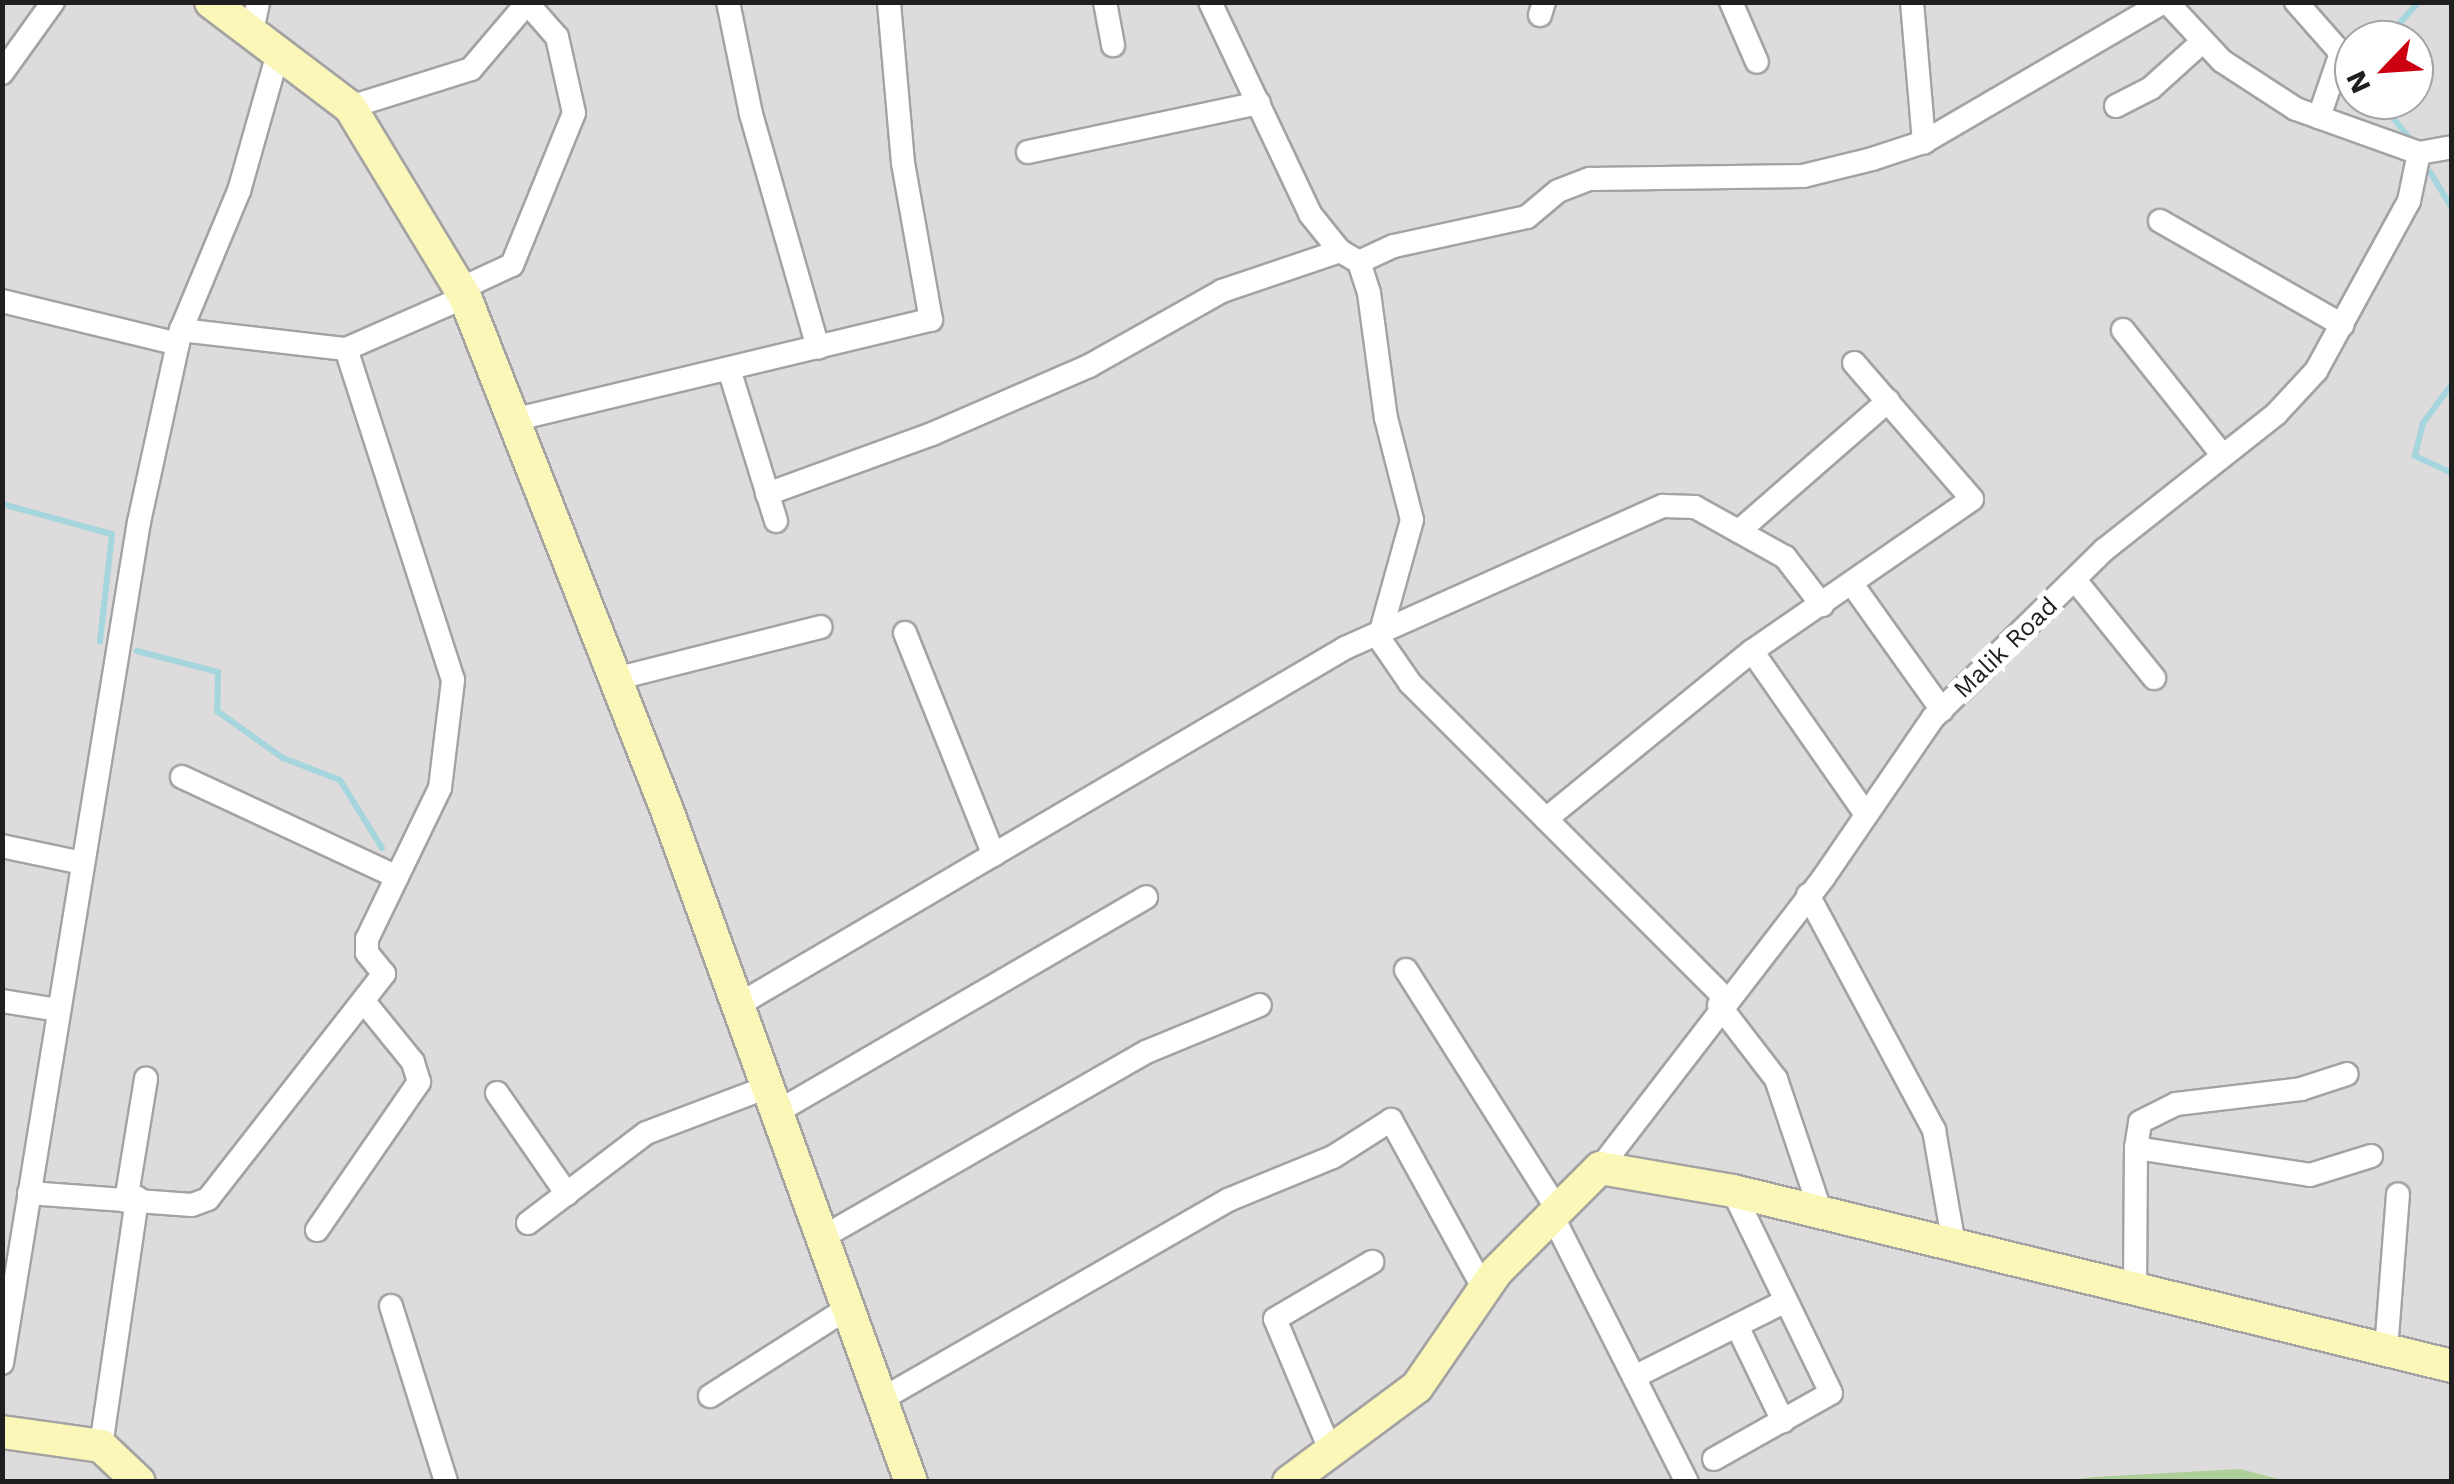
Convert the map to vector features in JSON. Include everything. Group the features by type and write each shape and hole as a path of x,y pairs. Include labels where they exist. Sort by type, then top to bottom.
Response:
{"street":[{"path":"2,73 54,2"},
{"path":"211,2 350,108 462,293 738,1005 911,1482"},
{"path":"2,1363 139,522 179,337 239,190 265,44 258,2"},
{"path":"728,2 751,114 818,348"},
{"path":"513,420 818,348 934,314 903,164 889,2"},
{"path":"1105,2 1113,44"},
{"path":"1210,2 1310,214 1349,256 1412,520 1379,638 1410,684 1722,1001 1787,1102 1820,1213"},
{"path":"1731,2 1757,62"},
{"path":"1912,2 1924,142"},
{"path":"767,494 932,434 1089,366 1222,291 1349,256 1527,216 1558,191 1590,179 1803,176 1924,142 2166,2 2222,61 2320,117 2424,152 2452,170"},
{"path":"2296,2 2341,53 2342,66 2320,117"},
{"path":"2,301 179,337 346,349 512,265 574,113 557,37 528,3 471,69 350,108"},
{"path":"2116,106 2152,88 2203,41"},
{"path":"1028,152 1258,104"},
{"path":"2424,152 2452,148"},
{"name":"Malik Road","path":"1600,1168 1722,1001 1808,895 1942,710 2158,501 2290,400 2316,371 2409,201 2424,152"},
{"path":"2160,221 2342,325"},
{"path":"2124,330 2221,453"},
{"path":"29,1192 192,1205 217,1191 384,974 367,953 368,939 440,788 452,680 346,349"},
{"path":"1546,820 1752,652 1972,499 1854,363"},
{"path":"729,369 776,522"},
{"path":"1739,531 1888,401"},
{"path":"738,1005 1345,648 1379,638 1663,506 1696,507 1785,557 1822,605"},
{"path":"2075,580 2154,678"},
{"path":"1852,584 1942,710"},
{"path":"615,680 822,627"},
{"path":"905,633 994,855"},
{"path":"1752,652 1865,813"},
{"path":"182,777 397,877"},
{"path":"2,846 82,863"},
{"path":"1808,895 1934,1130 1954,1246"},
{"path":"528,1223 646,1133 773,1099 1146,897"},
{"path":"1406,970 1554,1210 1687,1482"},
{"path":"2,1000 58,1010"},
{"path":"318,1230 419,1082 413,1062 365,1003"},
{"path":"823,1237 1146,1052 1260,1005"},
{"path":"2136,1290 2136,1148 2140,1122 2176,1104 2301,1088 2347,1074"},
{"path":"101,1446 146,1079"},
{"path":"497,1092 567,1194"},
{"path":"882,1399 1228,1200 1333,1156 1392,1120 1484,1289"},
{"path":"2136,1148 2310,1176 2371,1156"},
{"path":"1288,1482 1417,1388 1484,1289 1554,1210 1600,1168 1732,1191 2452,1366"},
{"path":"1714,1459 1831,1394 1732,1191"},
{"path":"2386,1350 2398,1194"},
{"path":"1332,1452 1275,1320 1372,1262"},
{"path":"1634,1376 1786,1302"},
{"path":"391,1306 446,1482"},
{"path":"710,1396 848,1307"},
{"path":"1736,1326 1783,1420"},
{"path":"2,1432 101,1446 139,1482"}],"shaded area":[{"path":"3,3 2451,3 2451,1481 3,1482"}],"green space":[{"path":"2240,1469 2286,1481 2064,1481 2094,1477"}],"waterway":[{"path":"2402,20 2419,2"},
{"path":"2395,120 2408,136"},
{"path":"2430,172 2452,208"},
{"path":"2452,384 2423,423 2415,456 2452,473"},
{"path":"2,504 112,534 100,641"},
{"path":"137,651 218,672 217,711 283,758 340,780 382,848"}]}
